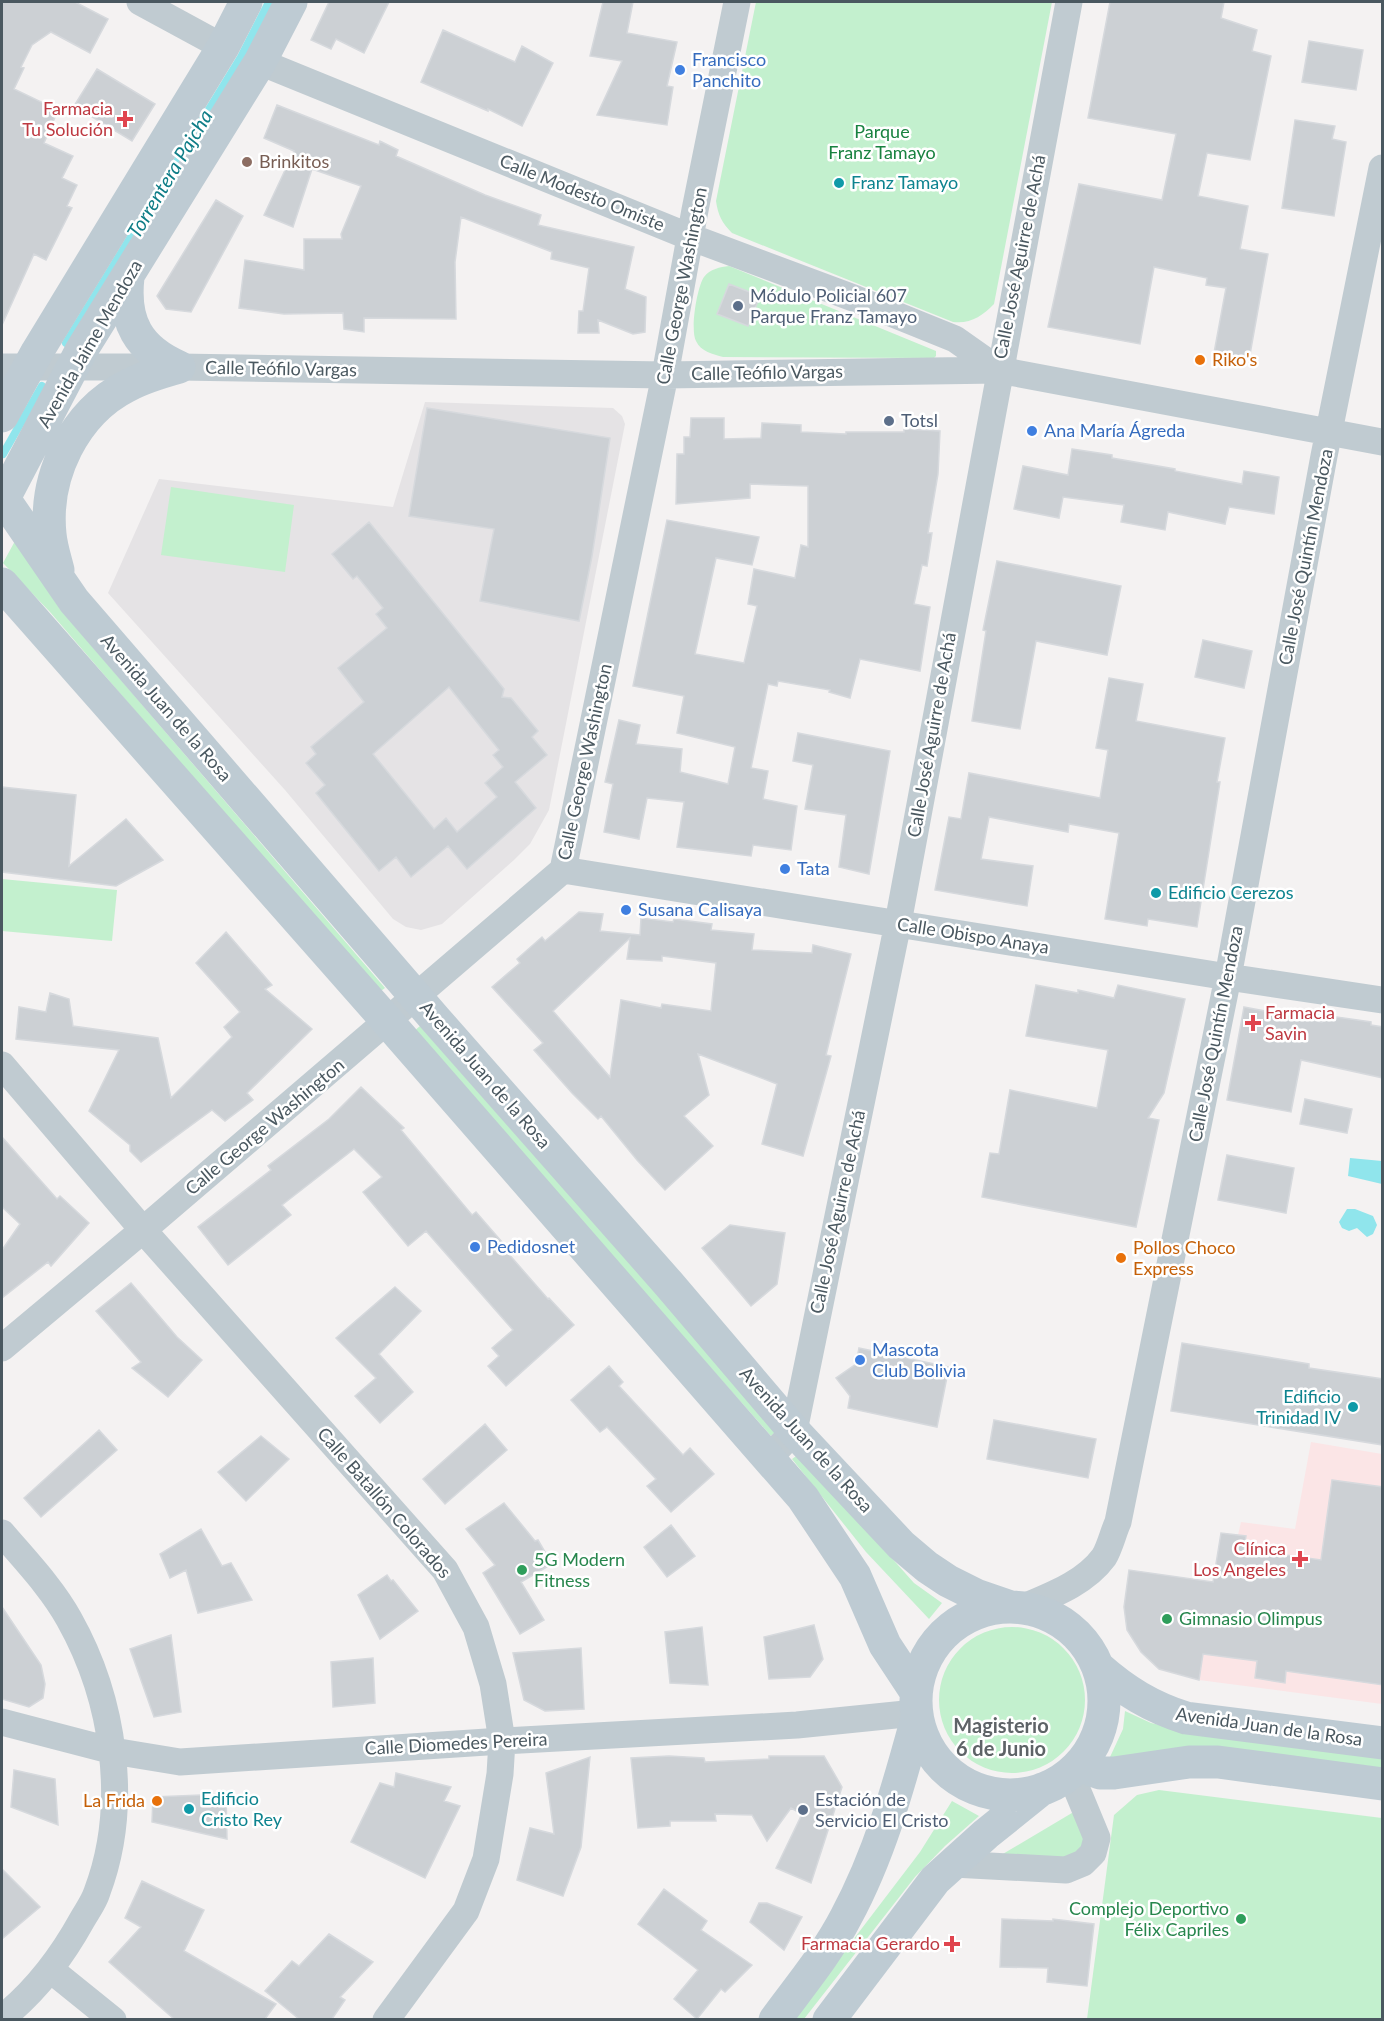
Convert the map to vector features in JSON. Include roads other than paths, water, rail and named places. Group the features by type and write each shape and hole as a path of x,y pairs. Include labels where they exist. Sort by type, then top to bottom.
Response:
{"main road":[{"path":"2,416 15,367 223,47 246,2"},
{"name":"Avenida Jaime Mendoza","path":"2,499 81,351 260,62 291,2"},
{"path":"128,277 126,296 129,315 136,333 162,359 179,367"},
{"path":"74,601 58,569 50,534 50,499 56,471 67,446 83,423 102,403 125,386 179,367"},
{"name":"Avenida Juan de la Rosa","path":"2,499 74,601 668,1283 794,1431 901,1545 927,1567 975,1595 1018,1607"},
{"path":"2,584 803,1498 855,1576 915,1709 927,1746 939,1762 963,1781 977,1788 1011,1794 1028,1792 1065,1776 1114,1773 1189,1762 1218,1762 1383,1784"},
{"path":"775,2019 846,1919 874,1857 898,1786 915,1709 920,1673 927,1654 947,1630 970,1615 997,1607 1018,1607 1044,1612 1061,1621 1089,1649 1098,1667 1103,1714 1095,1742 1065,1776 986,1834 935,1880 912,1907 829,2019"},
{"name":"Avenida Juan de la Rosa","path":"1098,1667 1137,1698 1161,1710 1186,1718 1383,1743"}],"street":[{"path":"140,2 223,47"},
{"name":"Calle George Washington","path":"2,1348 388,1022 563,870 665,375 737,2"},
{"name":"Calle José Aguirre de Achá","path":"794,1431 898,923 1069,2"},
{"name":"Calle Modesto Omiste","path":"260,62 690,237 955,339 999,370"},
{"name":"Calle José Quintín Mendoza","path":"1018,1607 1059,1592 1082,1579 1104,1556 1118,1522 1228,977 1329,433 1383,168"},
{"name":"Calle Teófilo Vargas","path":"15,367 179,367 665,375 999,370 1383,442"},
{"name":"Calle Obispo Anaya","path":"563,870 1383,1000"},
{"name":"Calle Batallón Colorados","path":"2,1065 143,1230 445,1570 476,1627 493,1684 502,1741 500,1774 486,1859 466,1911 386,2019"},
{"path":"769,1458 794,1431"},
{"path":"2,1533 34,1570 69,1618 95,1676 113,1751 115,1800 108,1851 97,1893 51,1970 20,2004 2,2018"},
{"name":"Calle Diomedes Pereira","path":"2,1722 113,1751 180,1762 797,1725 915,1709"},
{"path":"953,1864 1066,1870 1083,1863 1093,1853 1097,1838 1065,1776"},
{"path":"51,1970 113,2019"}],"water":[{"path":"1350,1158 1382,1161 1382,1184 1348,1176"},
{"path":"1347,1209 1355,1209 1373,1216 1377,1225 1373,1234 1367,1237 1357,1228 1349,1231 1342,1228 1339,1222"}],"waterway":[{"name":"Torrentera Pajcha","path":"66,343 241,57 269,2"},
{"name":"Torrentera Pajcha","path":"3,454 42,386"}],"place":[{"name":"Francisco Panchito","path":"680,70"},
{"name":"Farmacia Tu Solución","path":"125,119"},
{"name":"Brinkitos","path":"247,162"},
{"name":"Franz Tamayo","path":"839,183"},
{"name":"Módulo Policial 607 Parque Franz Tamayo","path":"738,306"},
{"name":"Riko's","path":"1200,360"},
{"name":"Totsl","path":"889,421"},
{"name":"Ana María Ágreda","path":"1032,431"},
{"name":"Tata","path":"785,869"},
{"name":"Edificio Cerezos","path":"1156,893"},
{"name":"Susana Calisaya","path":"626,910"},
{"name":"Farmacia Savin","path":"1253,1023"},
{"name":"Pedidosnet","path":"475,1247"},
{"name":"Pollos Choco Express","path":"1121,1258"},
{"name":"Mascota Club Bolivia","path":"860,1360"},
{"name":"Edificio Trinidad IV","path":"1353,1407"},
{"name":"Clínica Los Angeles","path":"1300,1559"},
{"name":"5G Modern Fitness","path":"522,1570"},
{"name":"Gimnasio Olimpus","path":"1167,1619"},
{"name":"La Frida","path":"157,1801"},
{"name":"Edificio Cristo Rey","path":"189,1809"},
{"name":"Estación de Servicio El Cristo","path":"803,1810"},
{"name":"Complejo Deportivo Félix Capriles","path":"1241,1919"},
{"name":"Farmacia Gerardo","path":"952,1944"}],"district":[{"name":"Magisterio 6 de Junio","path":"1001,1738"}],"park label":[{"name":"Parque Franz Tamayo","path":"882,142"}]}
